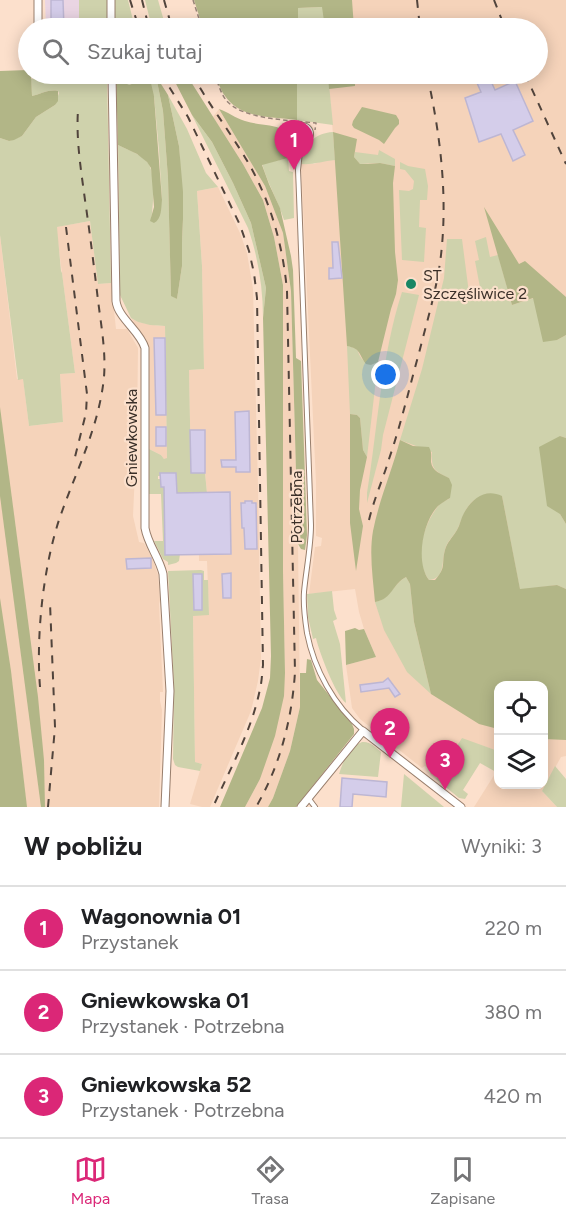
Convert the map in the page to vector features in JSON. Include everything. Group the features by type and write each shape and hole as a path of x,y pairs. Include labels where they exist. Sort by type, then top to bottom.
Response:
{"street":[{"path":"38,0 38,18"},
{"path":"111,0 111,18"},
{"name":"Gniewkowska","path":"112,84 116,302 118,310 136,332 145,348 145,528 163,574 170,692 165,807"},
{"path":"301,807 363,730"},
{"name":"Potrzebna","path":"363,730 461,807"}],"lane":[{"name":"Potrzebna","path":"303,126 308,128 310,135 306,141 301,142 294,139 293,133 297,127 303,126"},
{"name":"Potrzebna","path":"301,142 298,170 311,533 304,594 305,620 310,647 320,672 339,704 352,721 363,730"},
{"path":"308,798 315,807"}],"path":[{"path":"194,0 199,18"},
{"path":"218,84 222,95 240,111 255,116 316,123 315,130"}],"shaded area":[{"path":"45,0 106,0 106,18 46,18"},
{"path":"321,0 566,0 566,756 561,757 548,780 548,681 494,681 494,750 462,739 436,779 430,774 430,769 425,766 422,768 360,719 352,708 346,665 376,657 364,629 355,589 309,594 315,547 321,546 322,538 316,536 316,482 301,164 314,164 335,159 329,84 548,84 548,18 324,18 322,7 320,7"},
{"path":"219,109 265,186 283,233 291,291 300,707 290,751 268,807 245,807 260,779 285,673 283,285 274,237 263,200 213,117"},
{"path":"218,187 247,253 253,289 261,658 251,711 210,807 202,807 190,804 202,764 195,762 193,615 209,614 207,561 199,561 198,493 207,492 205,473 191,473 189,370 204,369 202,266 197,191"},
{"path":"90,221 98,284 111,283 116,329 127,329 138,348 133,516 139,542 144,543 158,575 163,692 160,692 162,710 159,807 0,807 0,235 17,379 23,378 29,426 63,422 60,374 75,373 56,227"},
{"path":"131,318 138,322 165,326 167,459 149,449 149,348 147,341"},
{"path":"494,775 494,789 543,789 542,791 557,807 474,807"}],"green space":[{"path":"79,0 108,0 108,18 79,18"},
{"path":"114,0 128,0 132,18 114,18"},
{"path":"145,0 158,0 163,18 150,18"},
{"path":"194,0 352,0 353,18 324,18 322,7 298,8 298,18 200,18"},
{"path":"323,7 324,18 298,18 298,8"},
{"path":"18,70 18,84 31,84 32,96 48,91 58,91 58,101 55,105 36,117 22,136 9,141 0,138 0,71"},
{"path":"31,84 107,84 111,283 98,284 90,221 57,227 75,373 60,374 63,422 29,426 23,379 18,380 0,235 0,138 9,141 22,136 36,117 55,105 59,93 48,91 32,96"},
{"path":"116,84 151,84 162,200 160,216 154,223 150,221 154,207 151,168 137,154 118,145"},
{"path":"145,84 158,84 163,111 168,178 171,295 177,299 182,266 183,219 179,146 168,95 187,129 206,173 218,187 197,191 202,266 204,369 189,370 191,473 205,473 207,493 177,493 176,473 161,473 158,476 158,479 161,479 161,487 171,487 164,494 165,554 180,554 179,561 168,565 154,541 163,541 161,494 149,494 149,449 164,459 167,458 165,326 150,325 131,318 120,295 118,145 142,157 151,168 153,191 151,221 162,200 154,96"},
{"path":"158,84 161,84 168,95 179,146 183,219 182,266 177,299 171,296 168,178 163,111"},
{"path":"176,84 192,84 263,200 274,237 283,285 284,696 275,736 260,779 245,807 220,807 262,708 270,678 263,318 266,288 251,223 212,142 192,115"},
{"path":"219,84 297,84 297,120 249,113 230,102"},
{"path":"297,84 329,84 333,125 297,120"},
{"path":"329,84 355,84 355,86 329,89"},
{"path":"362,107 396,115 399,120 399,124 384,144 352,125"},
{"path":"219,109 245,121 279,128 290,136 293,145 295,157 262,165 280,208 293,270 296,358 301,361 307,535 305,550 301,549 298,544 291,291 283,233 265,186"},
{"path":"192,115 212,142 251,223 266,288 263,318 259,272 248,228"},
{"path":"333,132 335,160 301,164 311,141 320,135"},
{"path":"333,132 357,139 354,157 360,164 380,163 395,166 393,183 398,280 378,362 371,365 366,364 357,350 347,346"},
{"path":"379,150 395,159 395,166 380,163 360,164 354,157 355,152 378,155"},
{"path":"288,158 289,171 293,172 294,218 284,220 262,164"},
{"path":"400,162 425,169 428,186 427,200 420,200 419,227 426,228 424,262 402,260 399,190 413,189 414,181 405,170 400,169"},
{"path":"484,207 519,264 525,261 566,297 566,335 557,340 543,342 533,298 512,305"},
{"path":"486,237 490,257 498,255 512,305 534,298 557,340 566,335 566,438 560,436 560,514 566,524 566,589 557,585 520,590 502,496 480,497 470,504 447,544 442,569 438,576 429,580 422,564 422,545 427,525 437,507 450,498 449,478 434,468 432,452 400,440 422,369 444,278 447,239 462,239 470,301 482,298 475,261 479,260 475,241"},
{"path":"402,292 419,295 367,503 389,341"},
{"path":"347,346 357,349 363,360 371,365 378,362 367,457 363,450 360,418 350,414"},
{"path":"0,407 38,697 44,760 45,807 41,807 0,496"},
{"path":"350,414 360,418 363,450 367,457 360,490 359,509 363,526 356,571 350,523"},
{"path":"560,436 566,438 566,524 560,514 547,506 539,447"},
{"path":"400,440 413,446 429,447 433,468 449,478 452,485 450,498 438,506 428,521 423,542 422,563 429,580 435,580 441,572 446,547 467,508 475,499 485,494 502,496 520,589 557,585 566,589 566,740 548,739 548,681 494,681 494,728 479,724 431,694 414,622 410,584 406,577 389,595 375,602 371,557 373,531"},
{"path":"168,571 204,571 204,580 208,580 209,615 193,616 195,762 202,764 200,771 178,767 173,759 174,688"},
{"path":"406,577 410,584 414,622 431,694 407,672 384,630 375,602 385,598"},
{"path":"332,591 337,619 333,621 340,644 346,703 333,683 316,638 313,639 308,617 307,594"},
{"path":"0,598 11,671 27,807 0,807"},
{"path":"355,628 364,629 376,657 346,665 345,631"},
{"path":"307,659 311,660 317,680 352,724 354,734 296,807 268,807 290,751 300,707 300,673 306,673"},
{"path":"462,738 494,750 494,771 480,763 463,790 468,794 465,799 459,798 436,779"},
{"path":"362,742 370,743 381,752 378,777 339,774 347,755"},
{"path":"555,766 566,779 566,807 557,807 542,791 548,789 548,779"},
{"path":"404,774 444,807 401,807"}],"building":[{"path":"51,0 63,0 64,18 51,18"},
{"path":"477,84 492,84 495,90 508,84 516,84 533,121 513,130 525,155 513,161 501,134 479,142 465,98 481,92"},
{"path":"332,242 338,242 342,278 329,279 329,268 333,268"},
{"path":"154,338 165,338 166,415 156,415"},
{"path":"249,411 250,472 236,472 236,467 222,467 221,460 236,460 235,412"},
{"path":"156,427 166,427 166,446 156,446"},
{"path":"190,430 205,430 205,473 191,473"},
{"path":"160,473 176,473 177,493 230,492 231,554 165,555 164,487 161,487"},
{"path":"245,501 256,503 257,549 245,549 241,503"},
{"path":"151,558 151,568 127,569 126,559"},
{"path":"231,573 231,598 223,598 222,574"},
{"path":"193,574 202,574 202,610 194,610"},
{"path":"388,678 400,694 395,697 389,688 361,692 360,685 383,682"},
{"path":"342,778 387,782 386,797 353,794 352,807 340,807"}],"railway":[{"path":"130,0 136,18"},
{"path":"142,0 146,18"},
{"path":"164,0 169,18"},
{"path":"417,0 419,18"},
{"path":"494,0 501,18"},
{"path":"167,84 188,117 240,225 249,251 257,298 263,665 261,686 252,719 213,807"},
{"path":"198,84 249,164 264,194 279,241 287,291 295,672 288,725 272,775 256,807"},
{"path":"369,520 405,406 437,280 441,255 444,209 442,164 429,84"},
{"path":"530,84 566,164"},
{"path":"40,687 40,625 53,539 92,432 104,377 103,338 79,155 78,110"},
{"path":"66,227 87,394 86,413 75,457"},
{"path":"48,807 55,727 50,603"}],"place":[{"name":"Wagonownia 01","path":"294,170"},
{"name":"ST Szczęśliwice 2","path":"411,284"},
{"name":"Gniewkowska 01","path":"390,758"},
{"name":"Gniewkowska 52","path":"445,790"}]}
